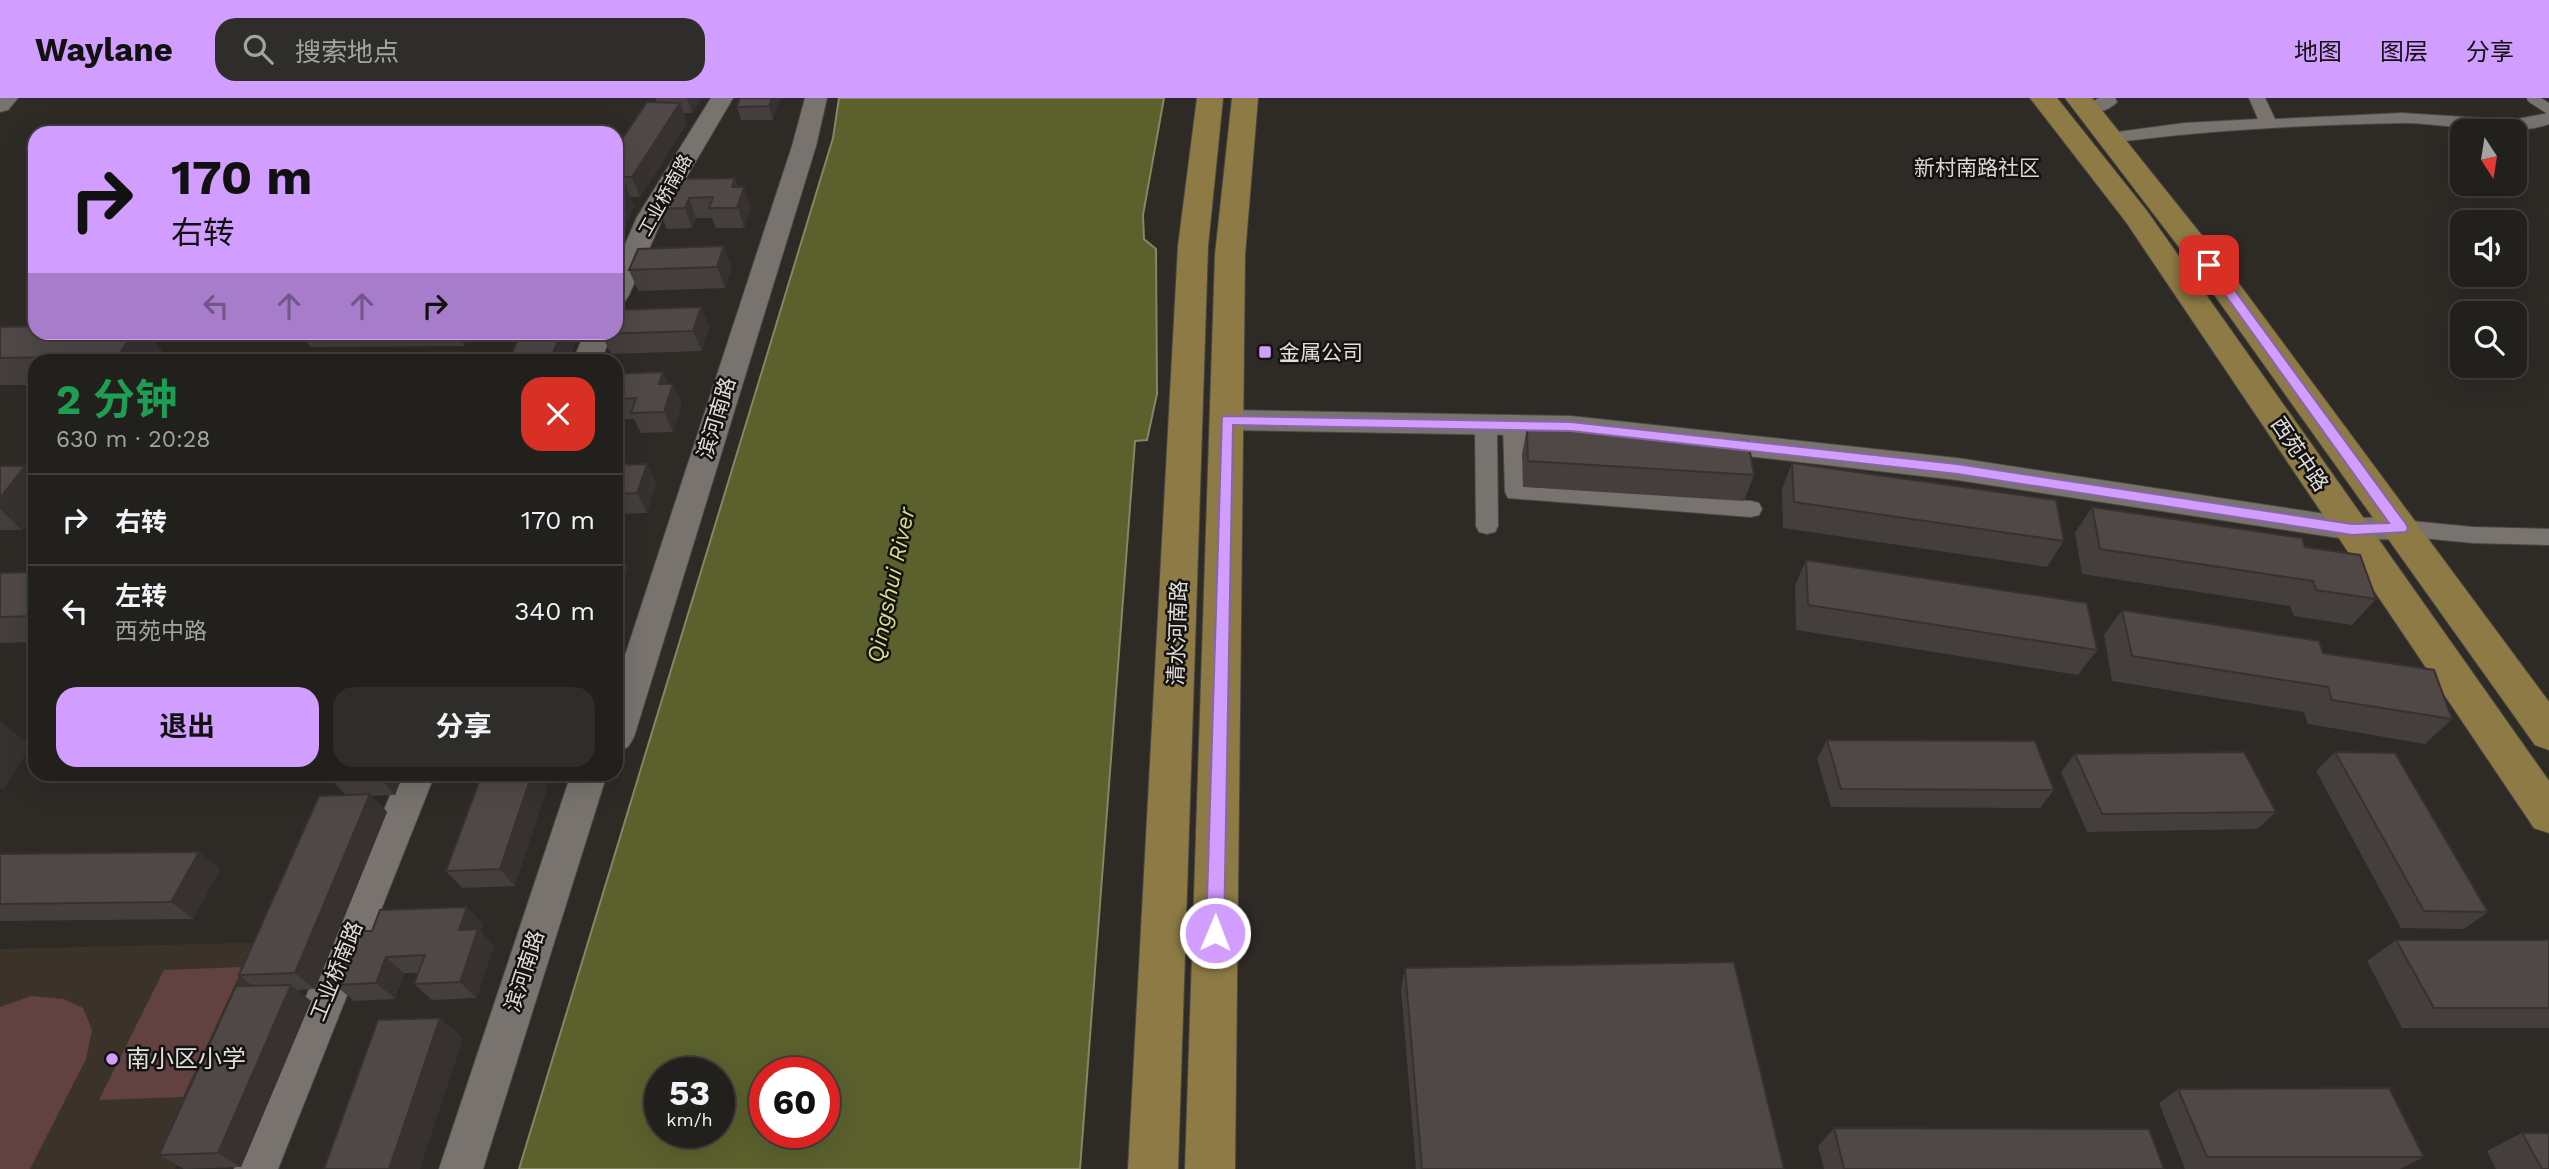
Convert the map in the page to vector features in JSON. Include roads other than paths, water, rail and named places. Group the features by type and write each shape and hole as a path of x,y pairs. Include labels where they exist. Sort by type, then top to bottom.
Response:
{"main road":[{"path":"0,105 7,98"},
{"name":"工业桥南路","path":"623,279 650,218 722,98"},
{"name":"滨河南路","path":"623,668 805,98"},
{"name":"滨河南路","path":"623,715 804,146 816,98"},
{"name":"清水河南路","path":"1153,1169 1193,246 1210,98"},
{"path":"1210,1169 1230,256 1245,98"},
{"name":"西苑中路","path":"2043,98 2137,217 2549,815"},
{"name":"西苑中路","path":"2091,102 2110,138 2209,265 2549,733"},
{"name":"工业桥南路","path":"256,1169 414,781"},
{"name":"滨河南路","path":"461,1169 587,781"},
{"name":"滨河南路","path":"484,1169 603,781"}],"street":[{"path":"2258,98 2269,124"},
{"path":"2110,138 2184,128 2269,124 2402,118 2512,125 2535,123 2549,118"},
{"path":"1227,420 1571,426 1957,469 2352,529 2401,528 2473,535 2549,537"},
{"path":"1500,425 1516,492 1751,509"},
{"path":"1487,526 1500,425"}],"lane":[{"path":"2532,98 2549,109"}],"water":[{"name":"Qingshui River","path":"839,98 1164,98 1143,215 1144,239 1156,249 1157,394 1147,440 1135,441 1080,1169 519,1169 833,138"}],"place":[{"name":"金属公司","path":"1265,352"},
{"name":"南小区小学","path":"112,1059"}],"district":[{"name":"新村南路社区","path":"1977,167"}]}
